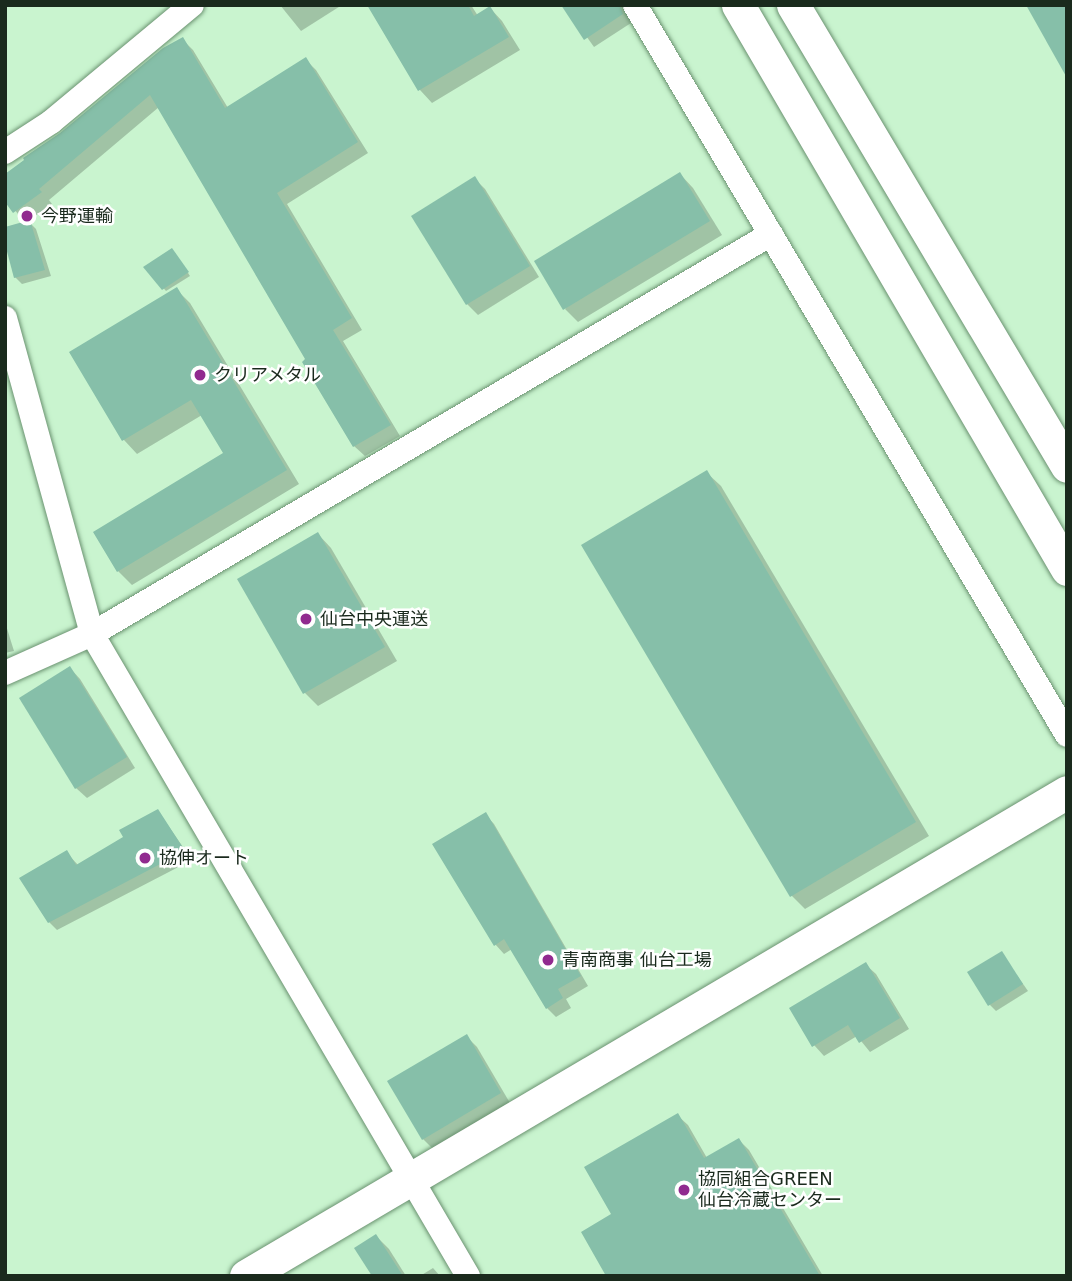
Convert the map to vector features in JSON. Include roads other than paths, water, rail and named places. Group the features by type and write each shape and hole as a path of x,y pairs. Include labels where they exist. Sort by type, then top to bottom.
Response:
{"street":[{"path":"5,152 51,122 192,5"},
{"path":"635,5 1067,735"},
{"path":"738,5 1067,569"},
{"path":"793,5 1067,466"},
{"path":"5,673 92,634 771,234"},
{"path":"5,318 92,634 468,1276"},
{"path":"246,1276 1067,792"}],"place":[{"name":"今野運輸","path":"27,216"},
{"name":"クリアメタル","path":"200,375"},
{"name":"仙台中央運送","path":"306,619"},
{"name":"協伸オート","path":"145,858"},
{"name":"青南商事 仙台工場","path":"548,960"},
{"name":"協同組合GREEN 仙台冷蔵センター","path":"684,1190"}]}
